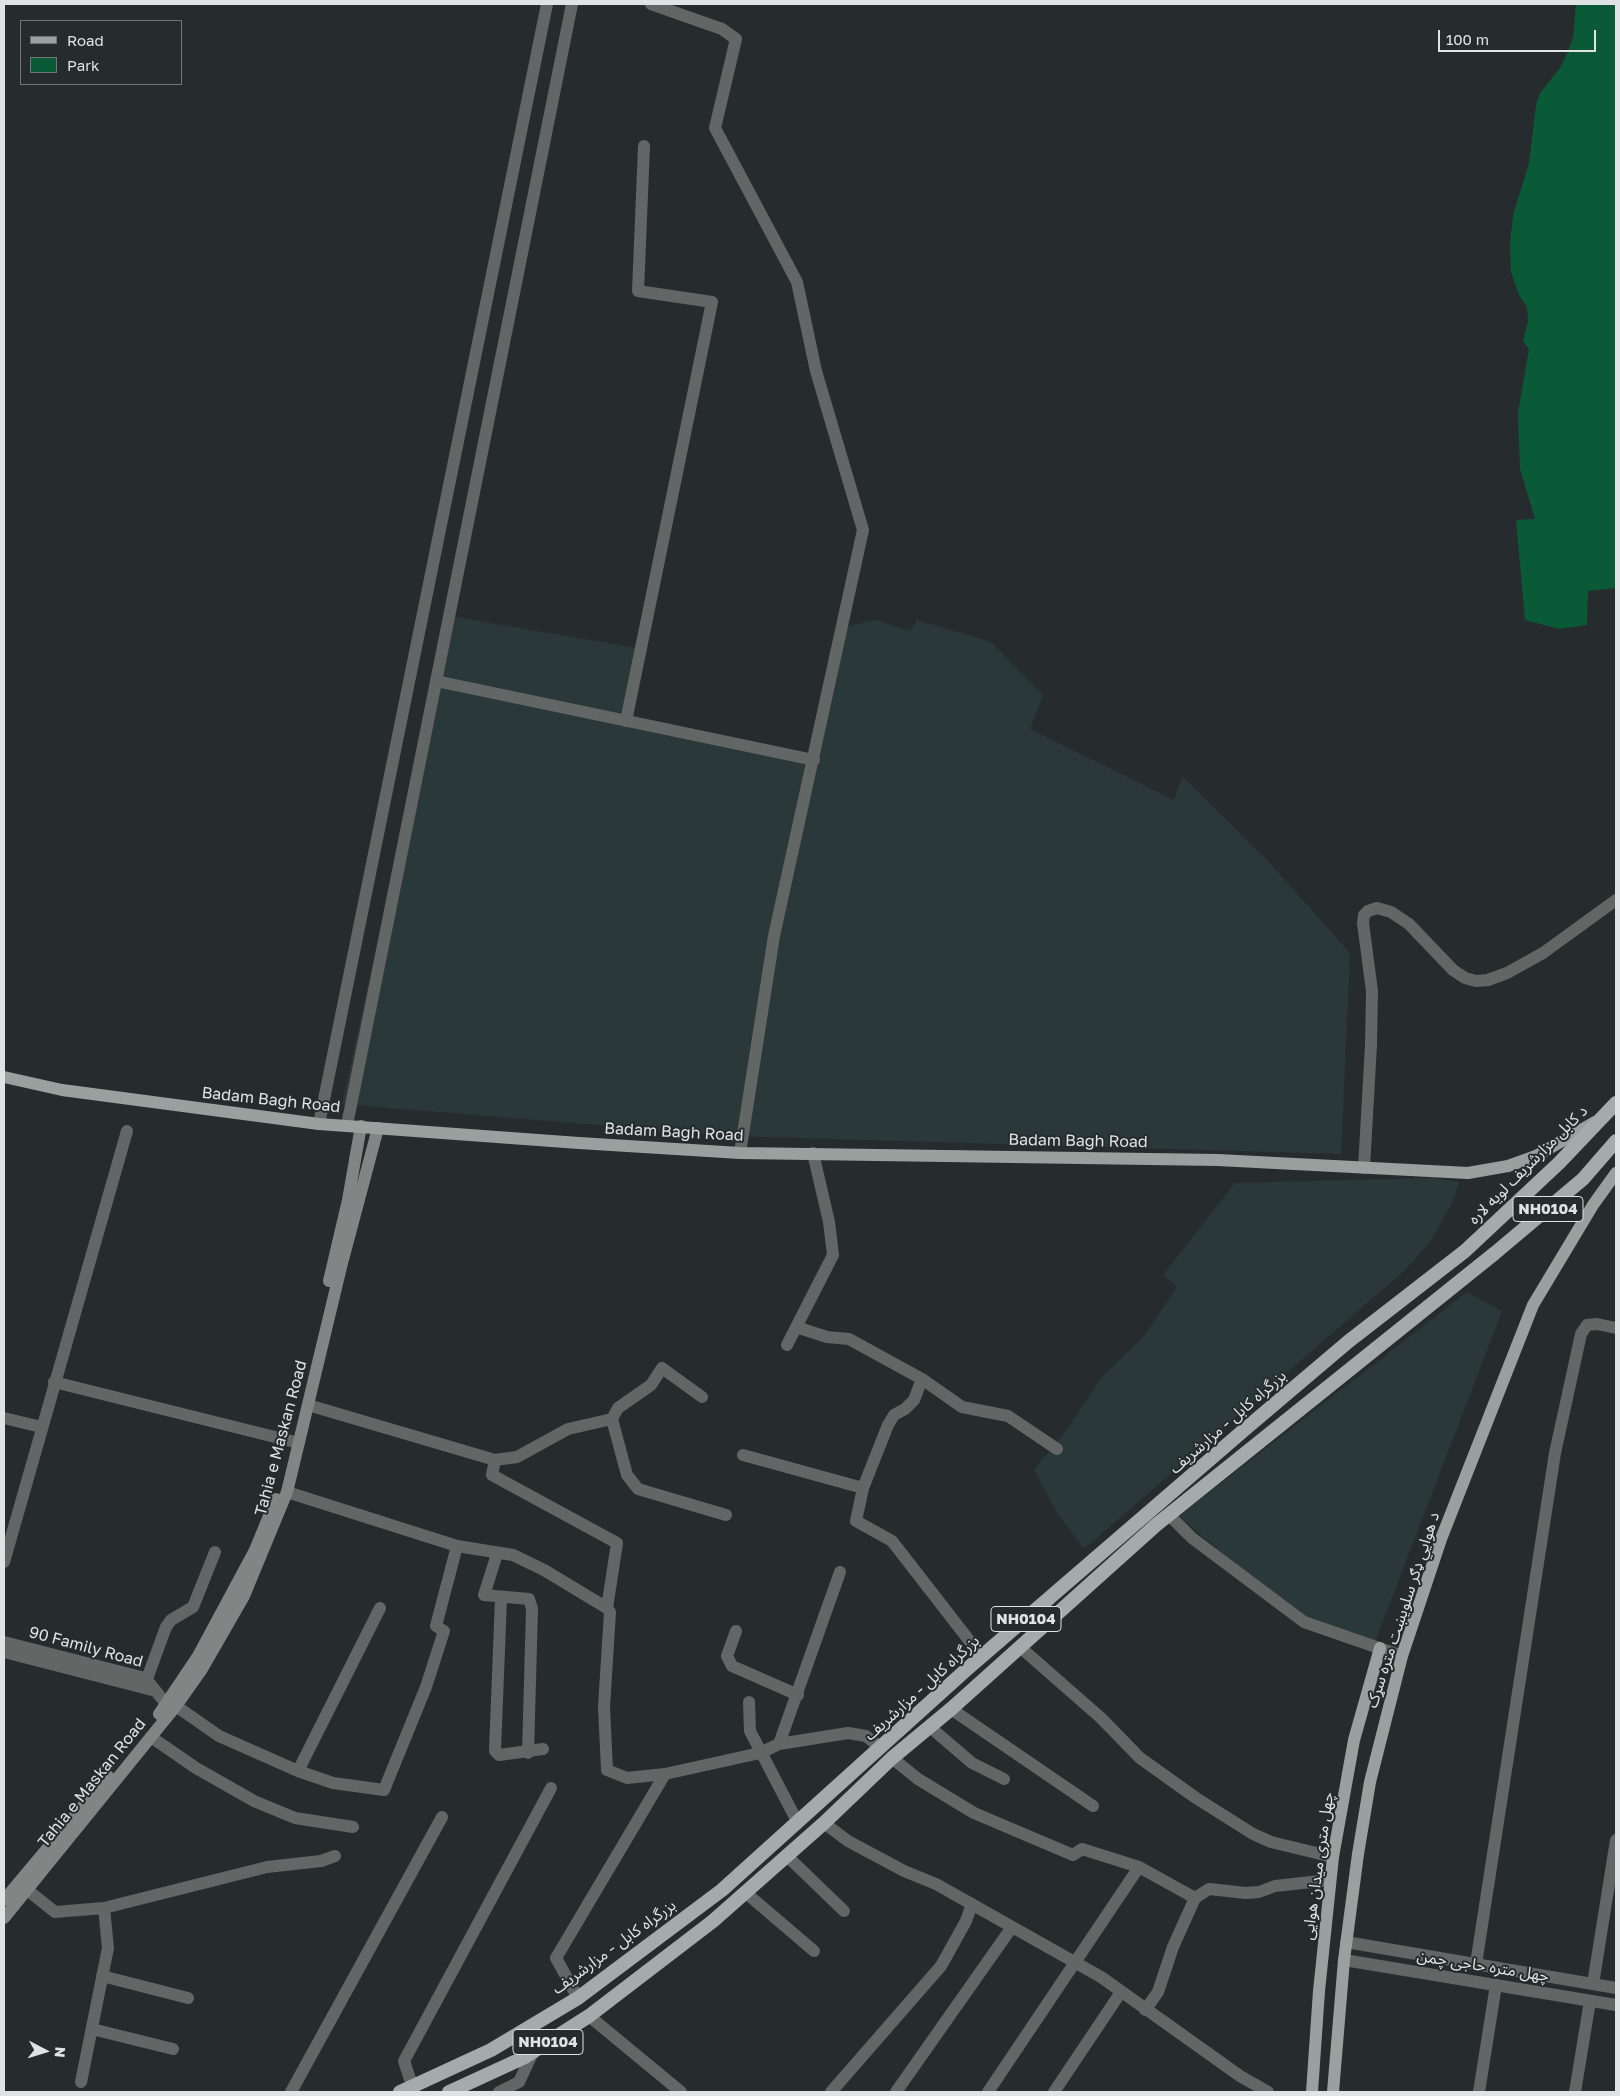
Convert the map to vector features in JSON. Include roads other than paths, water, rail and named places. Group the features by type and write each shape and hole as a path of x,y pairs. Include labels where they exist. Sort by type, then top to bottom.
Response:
{"highway":[{"name":"د کابل مزارشریف لویه لاره","path":"1464,1251 1559,1163 1616,1103"},
{"name":"بزرگراه کابل - مزارشریف","path":"449,2092 523,2058 589,2016 647,1973 746,1892 824,1823 892,1758 951,1709 1169,1515 1475,1270 1583,1179 1616,1141"},
{"name":"بزرگراه کابل - مزارشریف","path":"407,2090 491,2050 578,1998 722,1890 982,1657 1334,1354 1464,1251"}],"main road":[{"name":"Badam Bagh Road","path":"4,1077 62,1090 319,1124 740,1153 1218,1160 1468,1173 1508,1166 1536,1156 1598,1120"},
{"name":"Tahia e Maskan Road","path":"4,1918 151,1737 171,1707 202,1669 244,1596 287,1492 295,1442 348,1200 361,1126"},
{"name":"Tahia e Maskan Road","path":"4,1900 152,1724 171,1707 255,1550 279,1491 308,1405 341,1267 378,1128"},
{"name":"د هوايي ډګر سلویښت متره سړک","path":"1333,2092 1346,1942 1370,1782 1402,1656 1441,1539 1533,1305 1593,1205 1616,1173"},
{"name":"چهل متری میدان هوایی","path":"1312,2092 1319,1991 1333,1857 1354,1740 1380,1648"}],"street":[{"path":"319,1124 547,4"},
{"path":"347,1125 572,4"},
{"path":"651,4 722,29 736,39 715,128 797,282 816,371 864,530 774,936 740,1153"},
{"path":"626,721 712,302 638,290 644,146"},
{"path":"436,681 814,760"},
{"path":"1364,1168 1372,1009 1369,965 1363,924 1364,916 1368,911 1377,908 1390,912 1409,924 1453,970 1465,978 1476,981 1488,980 1507,973 1542,953 1616,900"},
{"path":"4,1562 127,1131"},
{"path":"787,1346 834,1255 829,1222 813,1153"},
{"path":"1476,1964 1555,1454 1581,1334 1586,1325 1597,1324 1616,1328"},
{"path":"796,1326 827,1336 849,1339 922,1379 962,1407 1008,1416 1057,1449"},
{"path":"702,1397 662,1368 651,1385 618,1408 612,1419 627,1475 638,1489 726,1515"},
{"path":"922,1379 914,1400 905,1409 894,1415 888,1425 863,1488 856,1520 892,1541 982,1657"},
{"path":"54,1382 295,1442"},
{"path":"308,1405 495,1460 517,1457 568,1429 612,1419"},
{"path":"4,1418 41,1427"},
{"path":"743,1455 863,1488"},
{"path":"495,1460 492,1475 588,1529 617,1543 607,1608"},
{"path":"287,1492 457,1546 497,1554 513,1555 536,1566 607,1608 610,1612 604,1707 607,1770 626,1778 665,1774 760,1754 779,1744 848,1733 866,1736 881,1748"},
{"path":"1169,1515 1192,1538 1304,1622 1402,1656"},
{"path":"215,1552 193,1607 171,1620 166,1626 149,1686 171,1707 219,1736 298,1771 333,1783 384,1790 426,1687 444,1630 436,1626 457,1546"},
{"path":"497,1554 484,1595 500,1598 529,1599 532,1609 528,1752"},
{"path":"779,1744 798,1695 840,1572"},
{"path":"500,1598 495,1751 499,1755 543,1749"},
{"path":"298,1771 380,1608"},
{"path":"736,1631 727,1656 732,1666 798,1695"},
{"name":"90 Family Road","path":"4,1642 141,1677 149,1686"},
{"path":"1020,1647 1101,1718 1140,1758 1196,1798 1253,1834 1271,1842 1333,1857"},
{"name":"90 Family Road","path":"4,1652 149,1686"},
{"path":"749,1702 750,1731 760,1754 798,1823"},
{"path":"951,1709 1093,1806"},
{"path":"930,1726 972,1763 1004,1779"},
{"path":"151,1737 196,1768 254,1801 296,1818 353,1827"},
{"path":"892,1758 918,1779 974,1813 1073,1855 1082,1849 1139,1867 1194,1898"},
{"path":"578,1998 556,1958 665,1774"},
{"path":"407,2090 404,2061 550,1788"},
{"path":"291,2092 442,1817"},
{"path":"824,1823 848,1841 972,1904 1076,1963 1121,1992 1240,2076 1268,2092"},
{"path":"1593,1984 1616,1840"},
{"path":"26,1889 55,1912 104,1908 267,1867 321,1860 335,1856"},
{"path":"787,1856 844,1911"},
{"path":"988,2092 1139,1867"},
{"path":"1145,2010 1158,1992 1173,1947 1194,1898 1210,1889 1246,1893 1259,1892 1275,1886 1330,1880"},
{"path":"746,1892 814,1951"},
{"path":"832,2092 941,1966 966,1921 972,1904"},
{"path":"81,2082 108,1948 104,1908"},
{"path":"896,2092 1012,1926"},
{"name":"چهل متره حاجی چمن","path":"1346,1942 1616,1988"},
{"name":"چهل متره حاجی چمن","path":"1344,1960 1616,2005"},
{"path":"102,1976 188,1998"},
{"path":"1479,2092 1496,1985"},
{"path":"1054,2092 1121,1992"},
{"path":"1574,2092 1590,2001"},
{"path":"589,2016 613,2038 682,2092"},
{"path":"92,2029 173,2050"},
{"path":"499,2092 519,2082 534,2050"}]}
